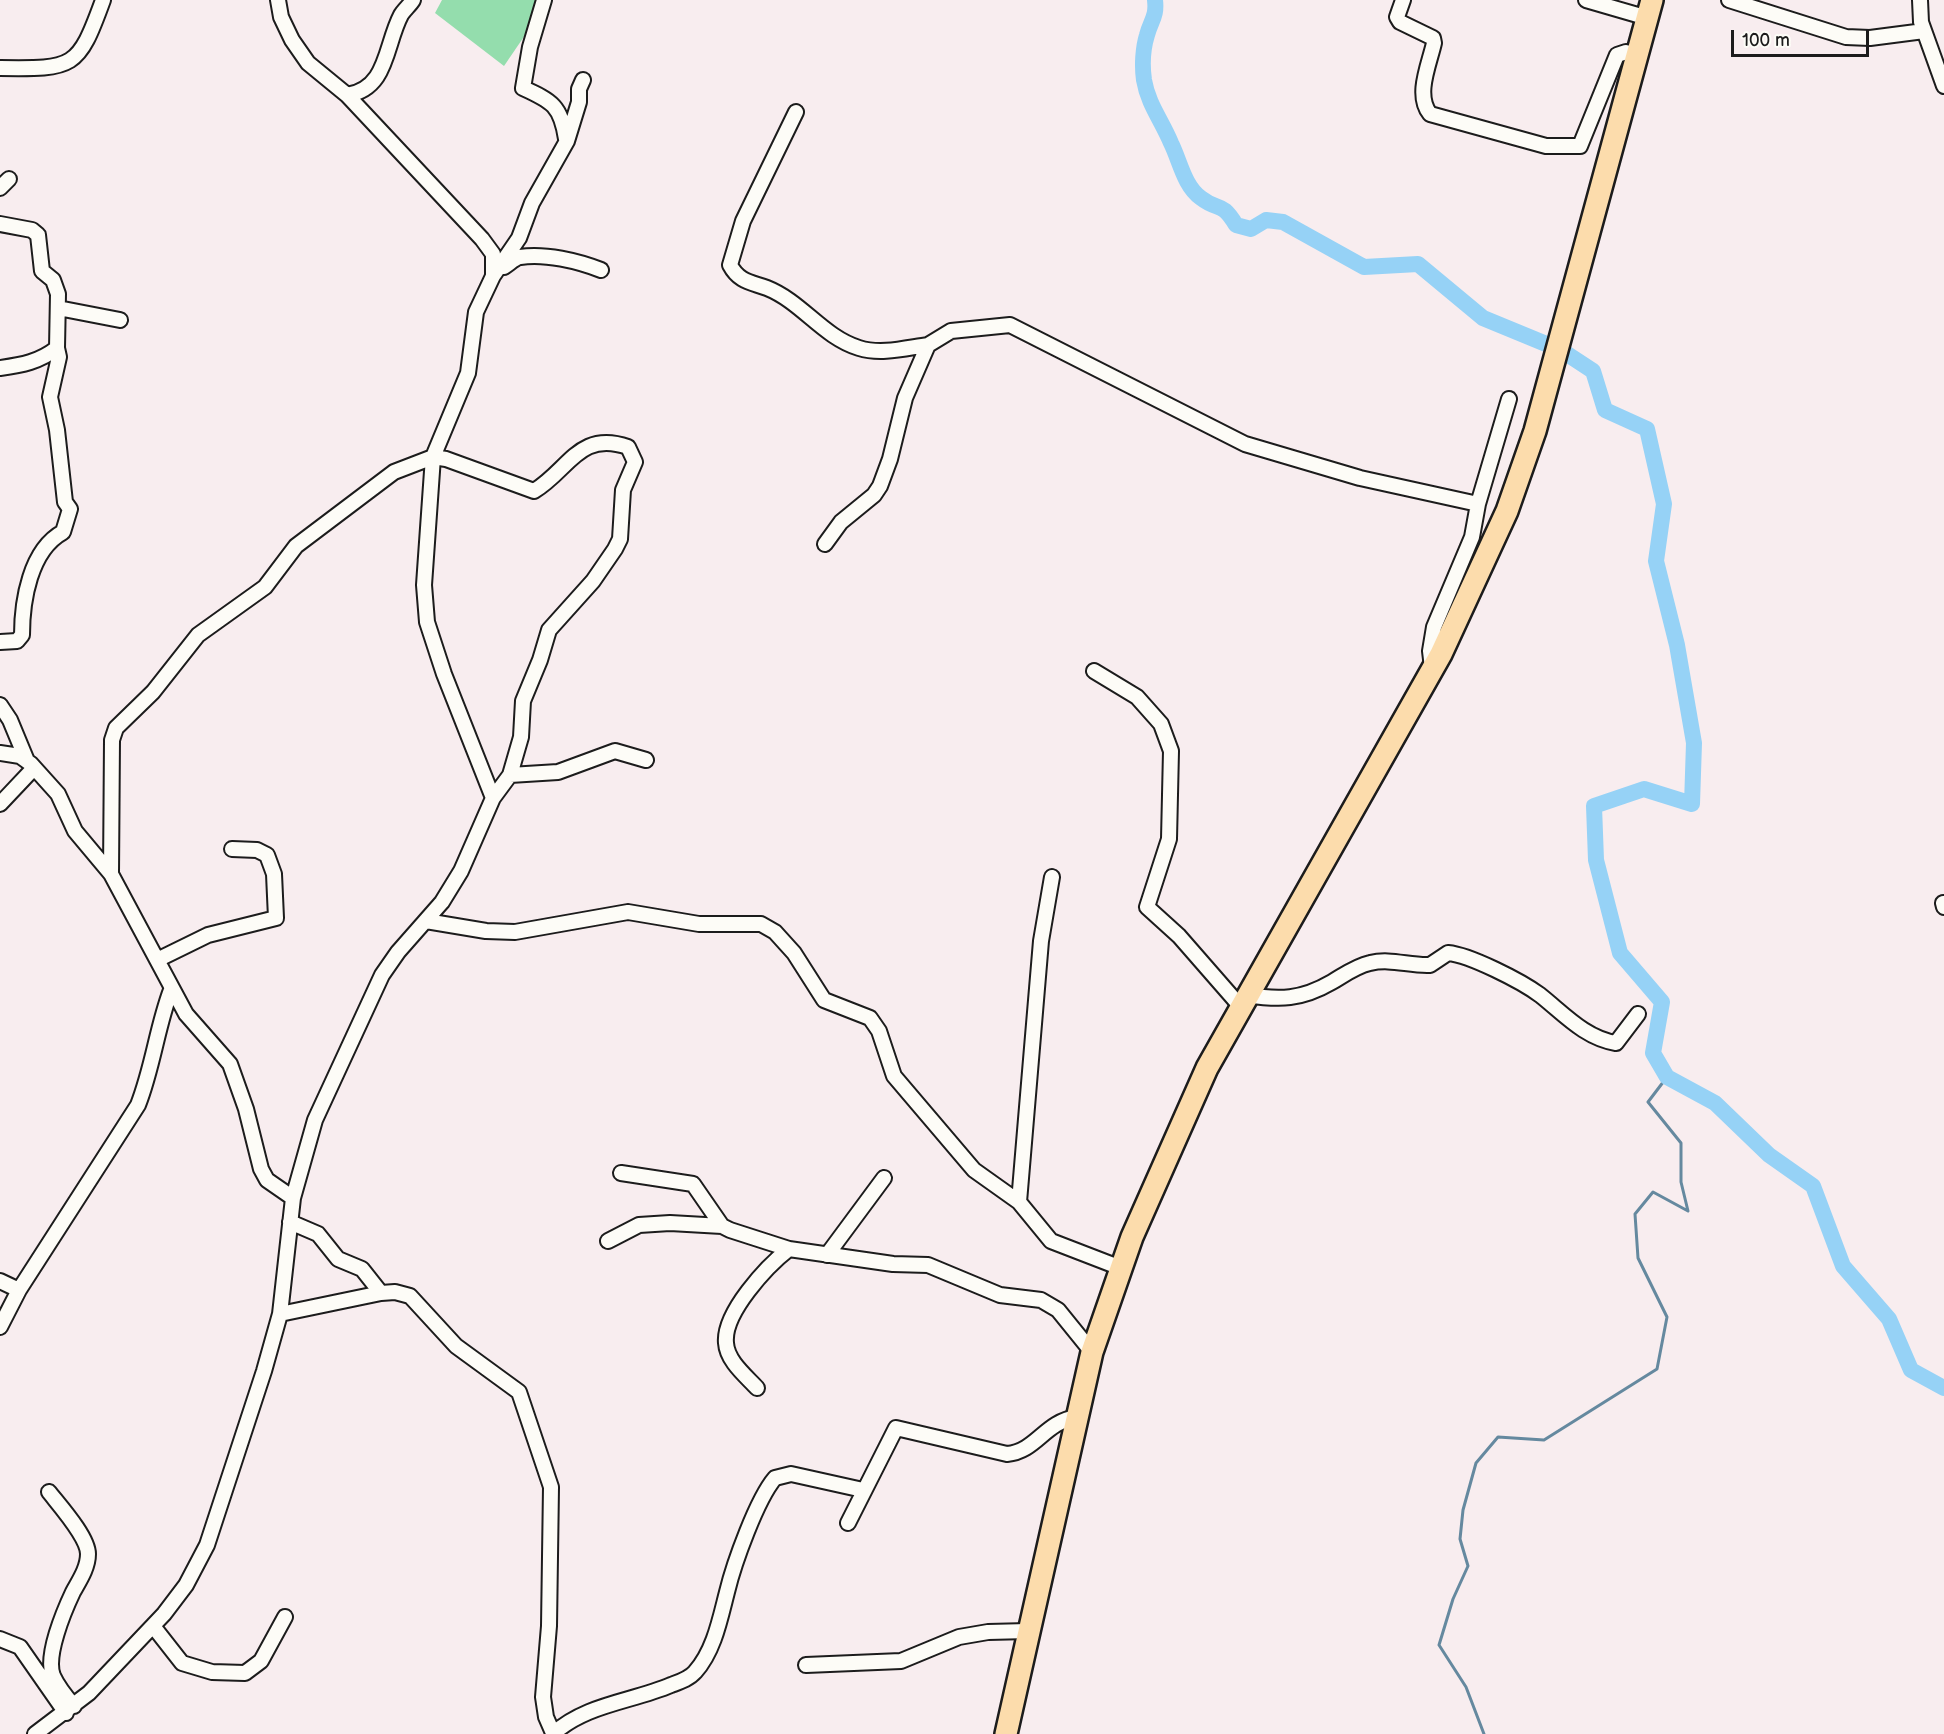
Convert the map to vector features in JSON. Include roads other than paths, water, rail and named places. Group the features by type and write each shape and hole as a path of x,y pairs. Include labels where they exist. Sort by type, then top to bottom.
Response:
{"highway":[{"path":"1005,1734 1092,1352 1121,1268 1207,1068 1432,670 1482,567 1528,452 1650,9"}],"street":[{"path":"0,68 27,69 67,64 79,55 88,40 103,0"},
{"path":"278,0 281,17 302,55 347,95 482,239 493,254 493,276"},
{"path":"347,95 362,91 375,81 402,14 413,0"},
{"path":"544,0 530,47 523,88 547,99 559,110 567,141"},
{"path":"1403,0 1398,17 1400,22 1432,38 1434,43 1423,93 1423,105 1430,114 1513,139 1546,146 1580,146 1617,55 1626,52 1636,56"},
{"path":"1586,0 1650,9"},
{"path":"1729,0 1846,37 1870,38 1924,31"},
{"path":"1920,0 1924,31 1944,86"},
{"path":"493,798 444,674 427,622 424,585 433,457 468,373 476,312 493,276 519,238 532,203 567,141 583,80"},
{"path":"796,112 743,221 730,265 736,276 792,301 836,338 860,349 882,352 928,345 951,331 1010,325 1245,444 1360,478 1478,504"},
{"path":"0,224 32,230 38,235 40,265 57,288 59,357 50,397 57,430 65,502 70,509 63,532 49,540 29,582 22,604 22,636 17,641 0,642"},
{"path":"493,276 518,257 552,258 586,264 602,270"},
{"path":"58,308 120,320"},
{"path":"825,544 841,522 874,495 880,486 890,459 905,398 922,354 928,345"},
{"path":"0,368 22,366 44,358 57,348"},
{"path":"1432,670 1430,651 1434,627 1472,537 1478,504 1509,399"},
{"path":"35,1734 70,1709 153,1626 186,1586 207,1545 264,1371 280,1314 293,1198 315,1120 344,1052 382,975 426,921 461,871 493,798 510,775 521,737 523,701 540,660 549,630 593,581 620,539 623,490 635,462 628,447 620,444 589,445 534,491 446,459 433,457 394,472 297,546 287,555 265,587 198,635 153,692 116,728 112,740 111,874"},
{"path":"1094,671 1137,697 1161,724 1171,751 1169,839 1147,907 1243,1001 1297,997 1322,988 1362,965 1398,961 1430,965 1448,953 1463,956 1529,987 1599,1041 1616,1043 1638,1014"},
{"path":"0,705 10,720 31,765"},
{"path":"510,775 558,772 615,751 646,759"},
{"path":"0,753 15,754 31,765 58,794 75,831 111,874 171,990 186,1014 230,1064 246,1109 261,1169 267,1180 293,1198"},
{"path":"0,804 31,765"},
{"path":"157,960 208,934 276,918 274,874 267,855 256,850 232,849"},
{"path":"1019,1202 1041,940 1052,877"},
{"path":"426,921 486,931 515,932 628,912 699,924 761,924 776,932 794,953 824,1000 870,1018 879,1031 894,1076 906,1093 974,1170 1019,1202 1051,1240 1121,1268"},
{"path":"0,1327 19,1290 138,1105 148,1080 161,1016 171,990"},
{"path":"621,1173 693,1184 722,1226"},
{"path":"827,1255 884,1178"},
{"path":"290,1222 303,1225 318,1234 338,1259 362,1269 381,1293"},
{"path":"608,1241 639,1225 670,1223 722,1226 789,1249 928,1265 1000,1295 1041,1300 1058,1310 1092,1352"},
{"path":"757,1388 736,1367 725,1343 729,1327 756,1278 789,1249"},
{"path":"0,1281 19,1290"},
{"path":"280,1314 381,1293 395,1292 410,1296 456,1346 519,1392 551,1487 549,1626 543,1697 546,1717 553,1734 571,1719 587,1712 658,1691 694,1673 705,1658 714,1636 727,1589 757,1509 775,1478 791,1474 863,1490"},
{"path":"848,1523 896,1428 1007,1454 1018,1453 1027,1448 1055,1423 1077,1417"},
{"path":"49,1492 77,1529 88,1552 86,1566 67,1605 54,1643 53,1675 70,1709"},
{"path":"153,1626 182,1663 212,1672 245,1673 261,1661 285,1617"},
{"path":"806,1665 901,1661 959,1637 988,1632 1028,1631"},
{"path":"0,1639 20,1647 70,1709"}],"waterway":[{"path":"1155,0 1154,15 1144,51 1143,75 1152,105 1186,180 1195,193 1227,212 1236,225 1251,229 1266,220 1283,222 1364,267 1418,264 1483,318 1551,346"},
{"path":"1564,352 1593,371 1605,410 1647,429 1664,504 1656,561 1677,645 1694,743 1692,804 1644,789 1594,806 1596,860 1620,953 1662,1002 1653,1053 1667,1077 1715,1103 1769,1155 1813,1186 1843,1266 1889,1319 1911,1370 1944,1388"},
{"path":"1484,1734 1466,1687 1439,1645 1453,1599 1468,1566 1460,1539 1463,1510 1476,1463 1498,1437 1544,1440 1657,1369 1667,1317 1638,1258 1635,1214 1653,1192 1688,1211 1681,1182 1681,1143 1648,1102 1667,1077"}]}
